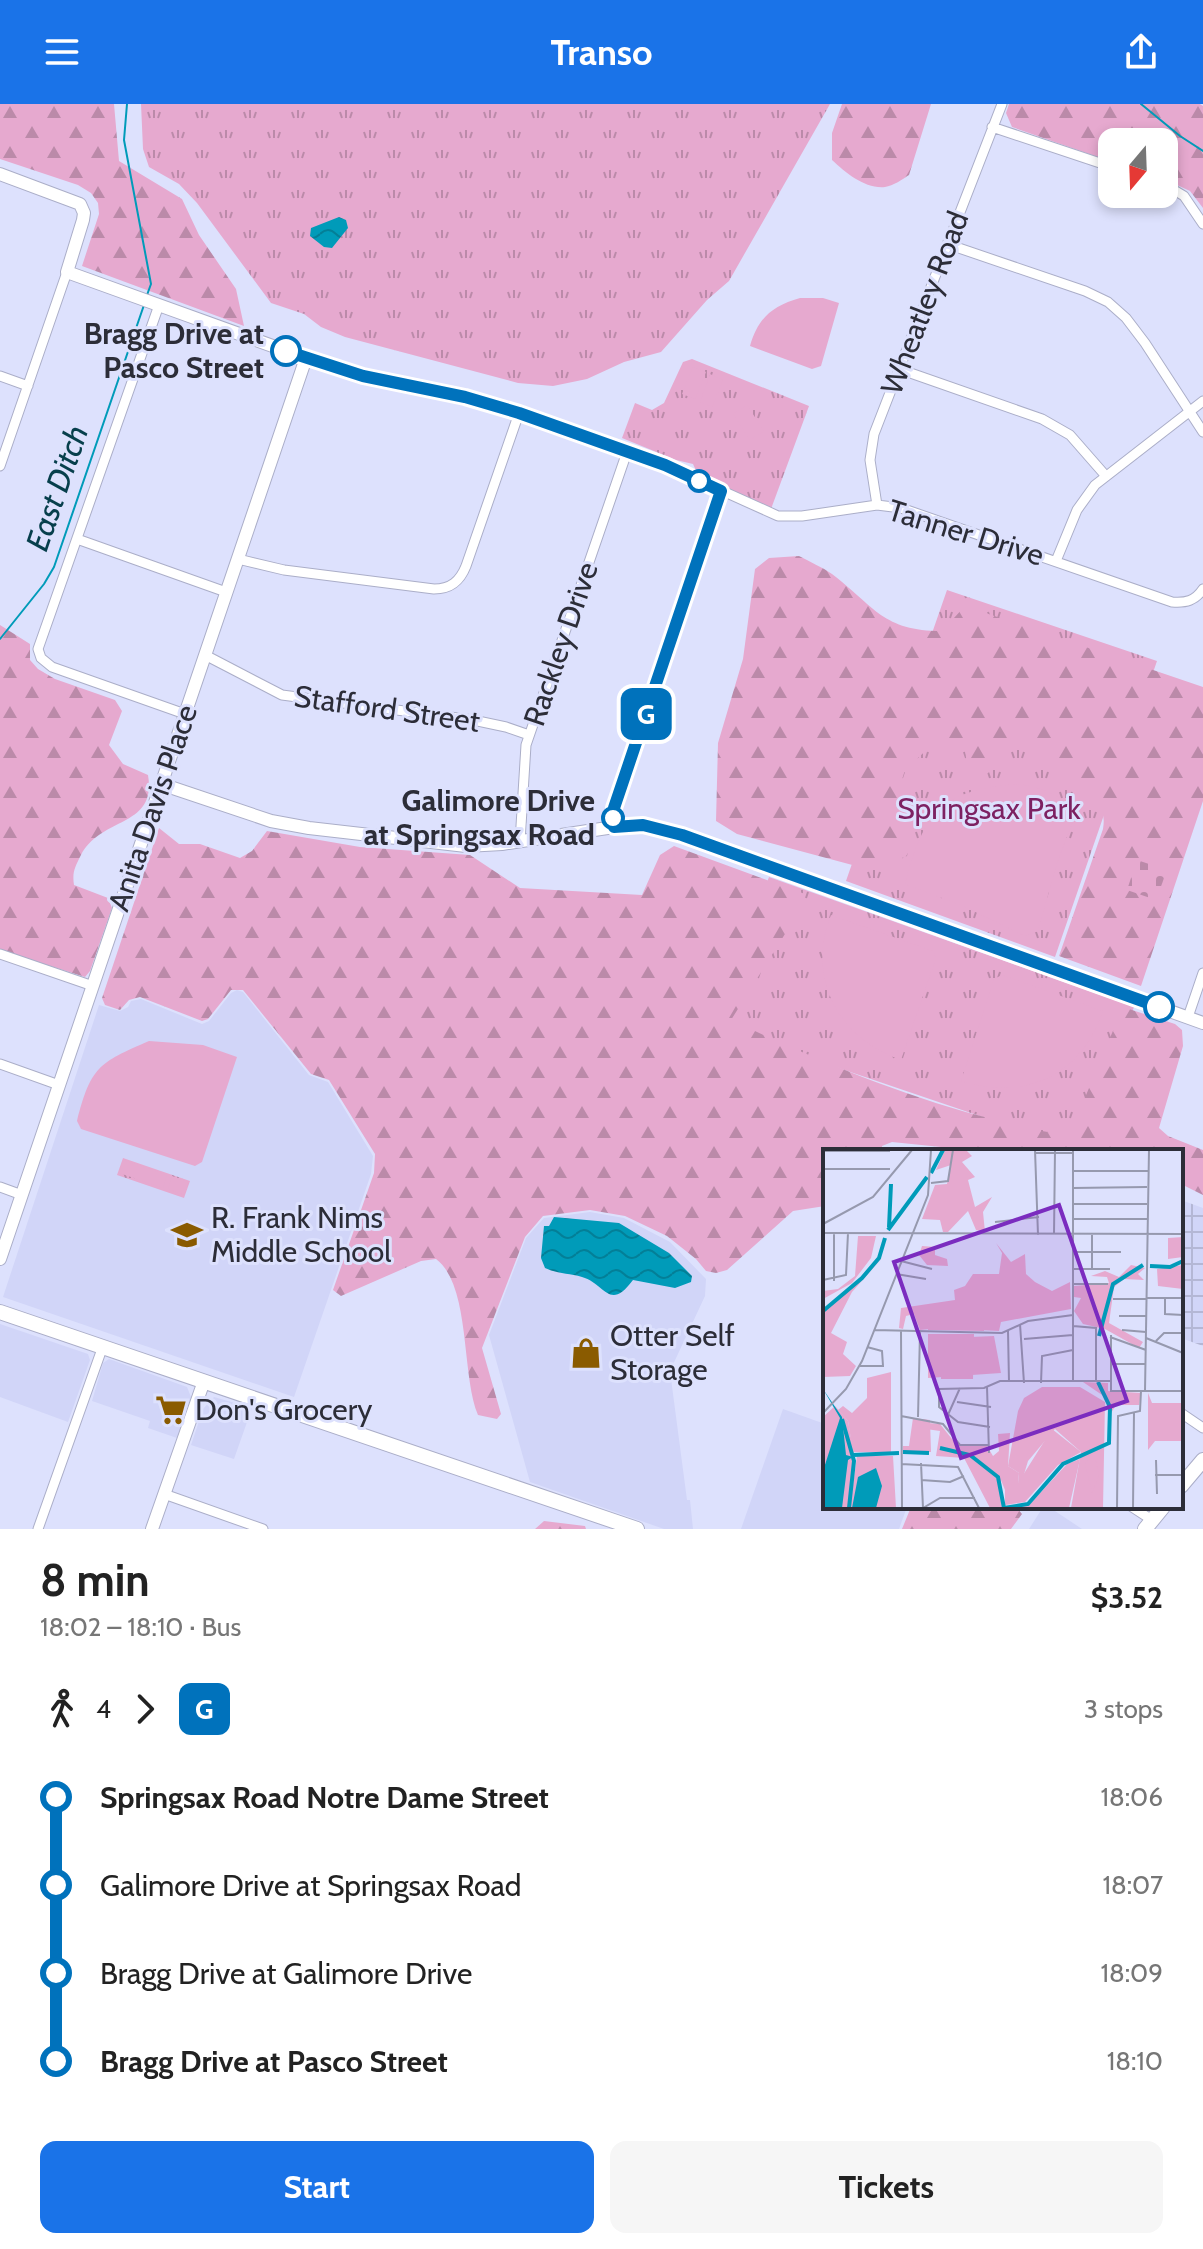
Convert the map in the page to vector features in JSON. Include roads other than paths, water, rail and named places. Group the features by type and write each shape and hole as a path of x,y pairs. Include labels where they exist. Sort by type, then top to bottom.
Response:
{"main road":[{"path":"0,1312 637,1529"},
{"path":"1183,1484 1203,1460"},
{"path":"1148,1525 1161,1509"}],"street":[{"name":"Wheatley Road","path":"877,505 870,446 1002,104"},
{"path":"992,127 1098,162"},
{"path":"0,174 75,200 82,206 83,220 0,466"},
{"path":"1178,192 1184,196 1203,224"},
{"path":"947,244 1085,291 1108,302 1126,318 1203,432"},
{"path":"67,272 306,358"},
{"path":"155,304 77,539 38,643 41,658 52,667 185,714"},
{"name":"Tanner Drive","path":"306,358 363,376 465,397 519,413 665,465 778,516 802,516 877,505 909,510 1172,602 1193,600 1203,589"},
{"name":"Anita Davis Place","path":"0,1259 306,358"},
{"path":"899,369 1042,419 1070,435 1105,475"},
{"path":"0,376 28,386"},
{"path":"1056,561 1077,510 1095,485 1203,401"},
{"path":"238,559 284,570 434,589 448,587 459,579 466,566 519,413"},
{"name":"Rackley Drive","path":"520,842 526,745 627,452"},
{"path":"614,827 614,808 721,491"},
{"path":"77,539 226,592"},
{"name":"Stafford Street","path":"205,655 282,695 473,720 529,735"},
{"path":"161,784 244,813 309,828 466,846 643,825 682,835 1203,1023"},
{"path":"0,954 93,986"},
{"path":"1188,1017 1203,973"},
{"path":"0,1064 59,1085"},
{"path":"0,1187 22,1195"},
{"path":"38,1529 103,1346"},
{"path":"152,1529 204,1381"},
{"path":"1183,1414 1203,1428"},
{"path":"164,1494 263,1529"},
{"path":"1134,1509 1148,1525"}],"water":[{"path":"339,217 346,220 348,228 332,248 324,247 310,236 311,228"},
{"path":"554,1217 619,1223 669,1253 692,1276 691,1282 675,1288 633,1280 613,1295 590,1280 545,1268 541,1258 544,1226 549,1226"}],"waterway":[{"name":"East Ditch","path":"127,104 124,140 151,284 147,295"},
{"name":"East Ditch","path":"1141,104 1203,151"},
{"name":"East Ditch","path":"0,639 54,567 144,305"}],"place":[{"name":"Bragg Drive at Pasco Street","path":"286,351"},
{"name":"Galimore Drive at Springsax Road","path":"613,818"},
{"name":"R. Frank Nims Middle School","path":"187,1235"},
{"name":"Otter Self Storage","path":"586,1353"},
{"name":"Don's Grocery","path":"171,1410"}],"park label":[{"name":"Springsax Park","path":"989,809"}]}
